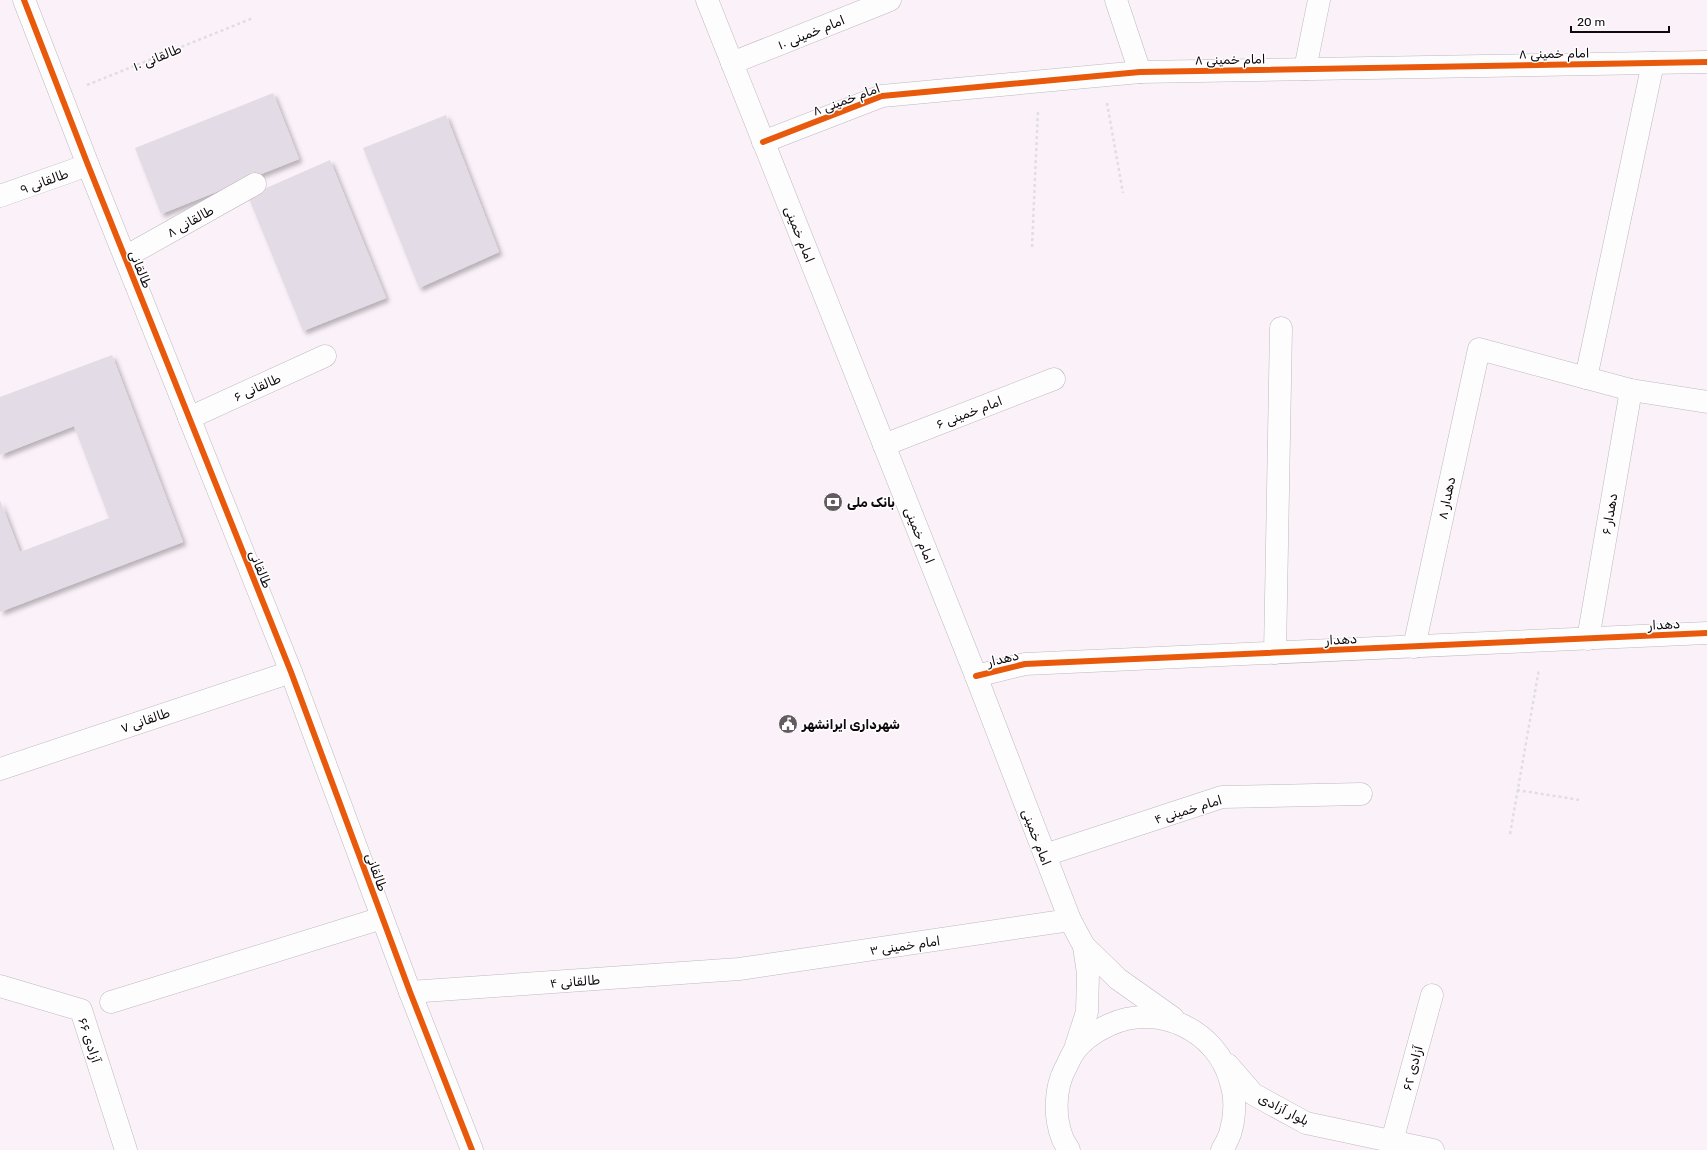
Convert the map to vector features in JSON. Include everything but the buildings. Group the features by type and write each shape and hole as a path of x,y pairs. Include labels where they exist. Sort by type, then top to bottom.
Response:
{"street":[{"name":"طالقانی","path":"24,0 88,165 291,672 410,992 472,1150"},
{"name":"امام خمینی","path":"707,0 976,676 1070,920 1084,946 1088,974 1087,1012 1074,1052"},
{"path":"1116,0 1140,72"},
{"path":"1305,69 1319,0"},
{"name":"امام خمینی ۱۰","path":"732,63 880,2"},
{"name":"امام خمینی ۸","path":"763,142 882,96 1102,75 1140,72 1707,62"},
{"path":"1653,63 1586,378 1631,390 1707,402"},
{"name":"طالقانی ۹","path":"0,196 88,165"},
{"name":"طالقانی ۸","path":"125,257 255,184"},
{"path":"1275,653 1281,328"},
{"name":"دهدار ۸","path":"1414,647 1479,349 1586,378"},
{"name":"طالقانی ۶","path":"189,418 325,356"},
{"name":"امام خمینی ۶","path":"884,445 1054,379"},
{"name":"دهدار ۶","path":"1588,639 1631,390"},
{"name":"دهدار","path":"976,676 1025,664 1707,633"},
{"name":"طالقانی ۷","path":"0,769 291,672"},
{"name":"امام خمینی ۴","path":"1045,855 1222,797 1362,794"},
{"path":"111,1002 382,918"},
{"name":"امام خمینی ۳","path":"739,969 1070,920"},
{"path":"1084,946 1118,979 1180,1023 1204,1038 1221,1058 1232,1082 1234,1108 1230,1134 1222,1150"},
{"name":"طالقانی ۴","path":"410,992 739,969"},
{"name":"آزادی ۶۶","path":"0,986 81,1010 126,1150"},
{"name":"آزادی ۶۲","path":"1392,1141 1432,995"},
{"path":"1061,1146 1056,1108 1060,1078 1074,1052 1095,1031 1122,1019 1151,1016 1180,1023"},
{"name":"بلوار آزادی","path":"1204,1038 1253,1094 1306,1123 1434,1150"}],"path":[{"path":"1102,75 1123,193"},
{"path":"1032,247 1040,81"},
{"path":"1510,834 1544,641"},
{"path":"1517,790 1580,800"}],"cycle path":[{"path":"24,0 88,165 291,672 410,992 472,1150"},
{"path":"763,142 882,96 1140,72 1707,62"},
{"path":"976,676 1025,664 1707,633"}],"place":[{"name":"بانک ملی","path":"833,502"},
{"name":"شهرداری ایرانشهر","path":"788,724"}]}
